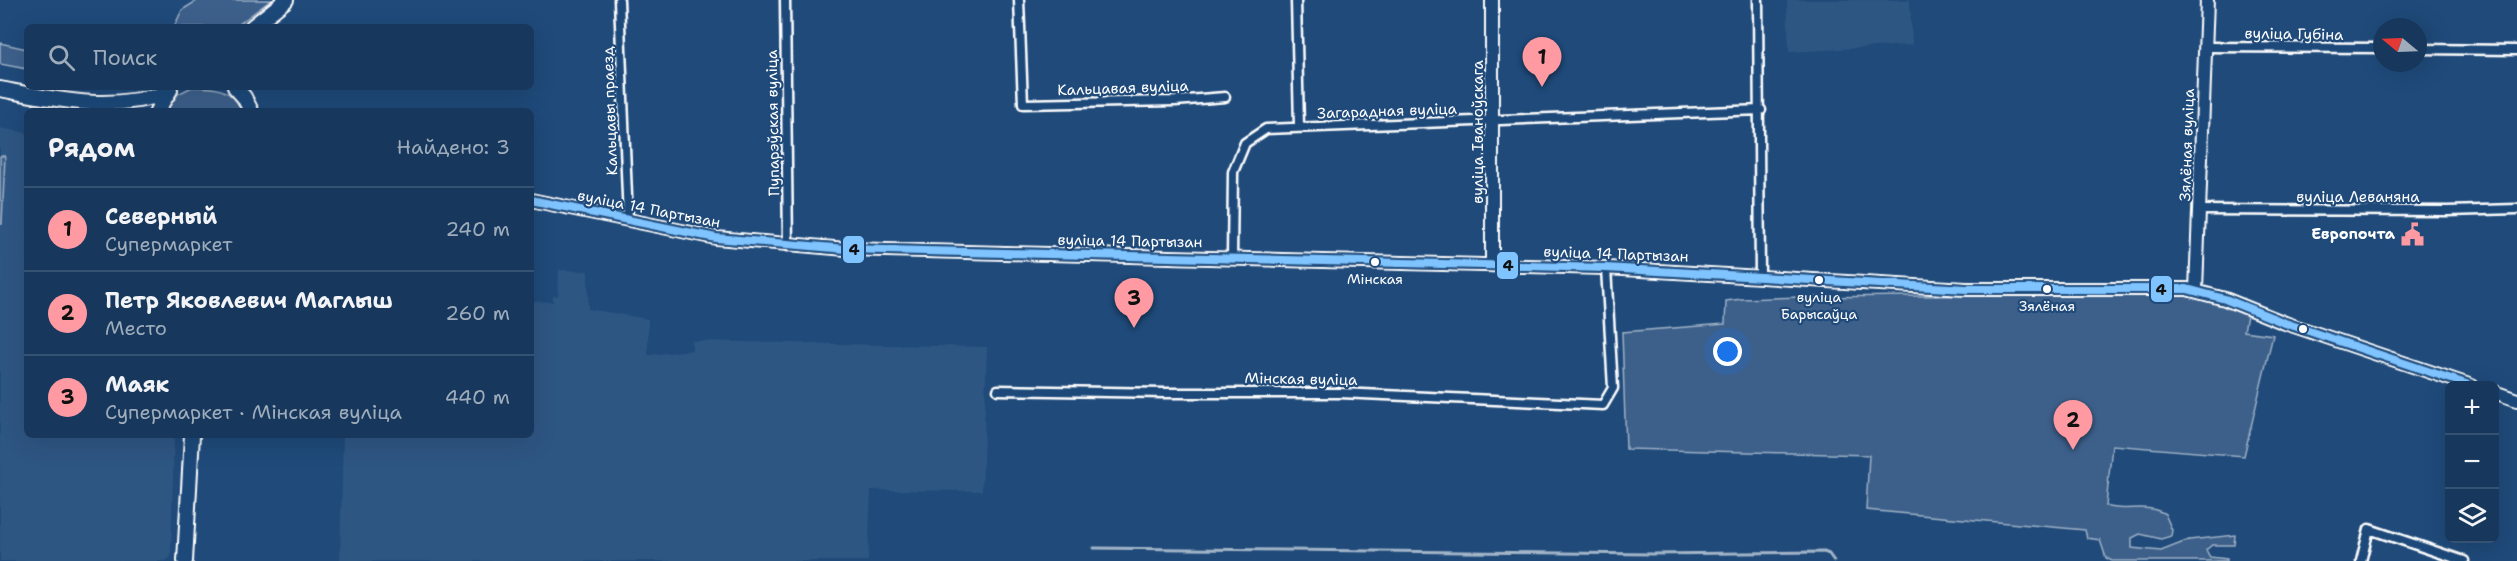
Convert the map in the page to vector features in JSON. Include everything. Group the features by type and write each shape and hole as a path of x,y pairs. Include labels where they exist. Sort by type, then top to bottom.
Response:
{"main road":[{"path":"257,24 286,0"},
{"name":"вуліца Іваноўскага","path":"1492,0 1492,265"},
{"name":"Зялёная вуліца","path":"2196,290 2207,0"},
{"path":"0,89 93,104 143,101 170,90"},
{"path":"159,108 170,90"},
{"path":"93,104 103,108"},
{"name":"вуліца 14 Партызан","path":"534,201 716,238 788,246 1606,268 1945,288 2196,290 2327,338 2457,381"},
{"path":"2499,395 2517,400"},
{"path":"185,561 192,438"}],"street":[{"name":"Кальцавы праезд","path":"619,0 628,220"},
{"name":"Пупарэўская вуліца","path":"785,0 788,246"},
{"name":"Кальцавая вуліца","path":"1019,0 1023,104 1225,98"},
{"path":"1296,0 1299,126"},
{"path":"1758,0 1761,110 1760,276"},
{"name":"вуліца Губіна","path":"2206,46 2373,48"},
{"path":"2427,49 2517,50"},
{"name":"Загарадная вуліца","path":"1233,258 1233,172 1245,142 1266,129 1761,110"},
{"name":"вуліца Леваняна","path":"2199,210 2517,209"},
{"name":"Мінская вуліца","path":"998,390 1340,393 1603,405 1613,388 1606,268"},
{"path":"2361,561 2369,529 2464,561"}],"shaded area":[{"path":"198,0 271,0 239,24 175,24 182,10"},
{"path":"1787,0 1910,0 1912,45 1789,52"},
{"path":"0,43 24,48 24,68 0,64"},
{"path":"186,90 222,90 228,93 240,108 168,108 178,94"},
{"path":"0,128 24,132 24,438 174,438 171,557 165,561 0,561"},
{"path":"0,156 5,156 2,224 0,224"},
{"path":"559,270 588,271 588,309 648,319 648,355 692,350 692,341 987,347 982,491 871,490 868,561 340,561 343,438 534,438 534,301 553,302 553,296 558,296"},
{"path":"2170,294 2200,298 2230,306 2247,315 2244,331 2273,335 2244,456 2112,445 2106,506 2121,509 2158,510 2165,514 2172,530 2171,536 2161,539 2140,534 2132,538 2132,548 2161,551 2189,540 2235,535 2234,545 2212,545 2206,550 2210,557 2227,559 2227,561 2112,561 2106,558 2100,540 2087,538 2085,530 1866,510 1869,455 1626,449 1622,332 1725,324 1726,301 1802,297"}],"waterway":[{"path":"1094,548 1652,554 1824,552 1829,554 1834,561"}],"transit line":[{"name":"4","path":"534,201 716,238 846,249 1606,268 1966,289 2187,289 2225,299 2285,323 2457,381"}],"place":[{"name":"Северный","path":"1542,87"},
{"name":"Европочта","path":"2413,234"},
{"name":"Мінская","path":"1375,262"},
{"name":"вуліца Барысаўца","path":"1819,280"},
{"name":"Зялёная","path":"2047,289"},
{"name":"Маяк","path":"1134,328"},
{"name":"Петр Яковлевич Маглыш","path":"2073,450"}]}
